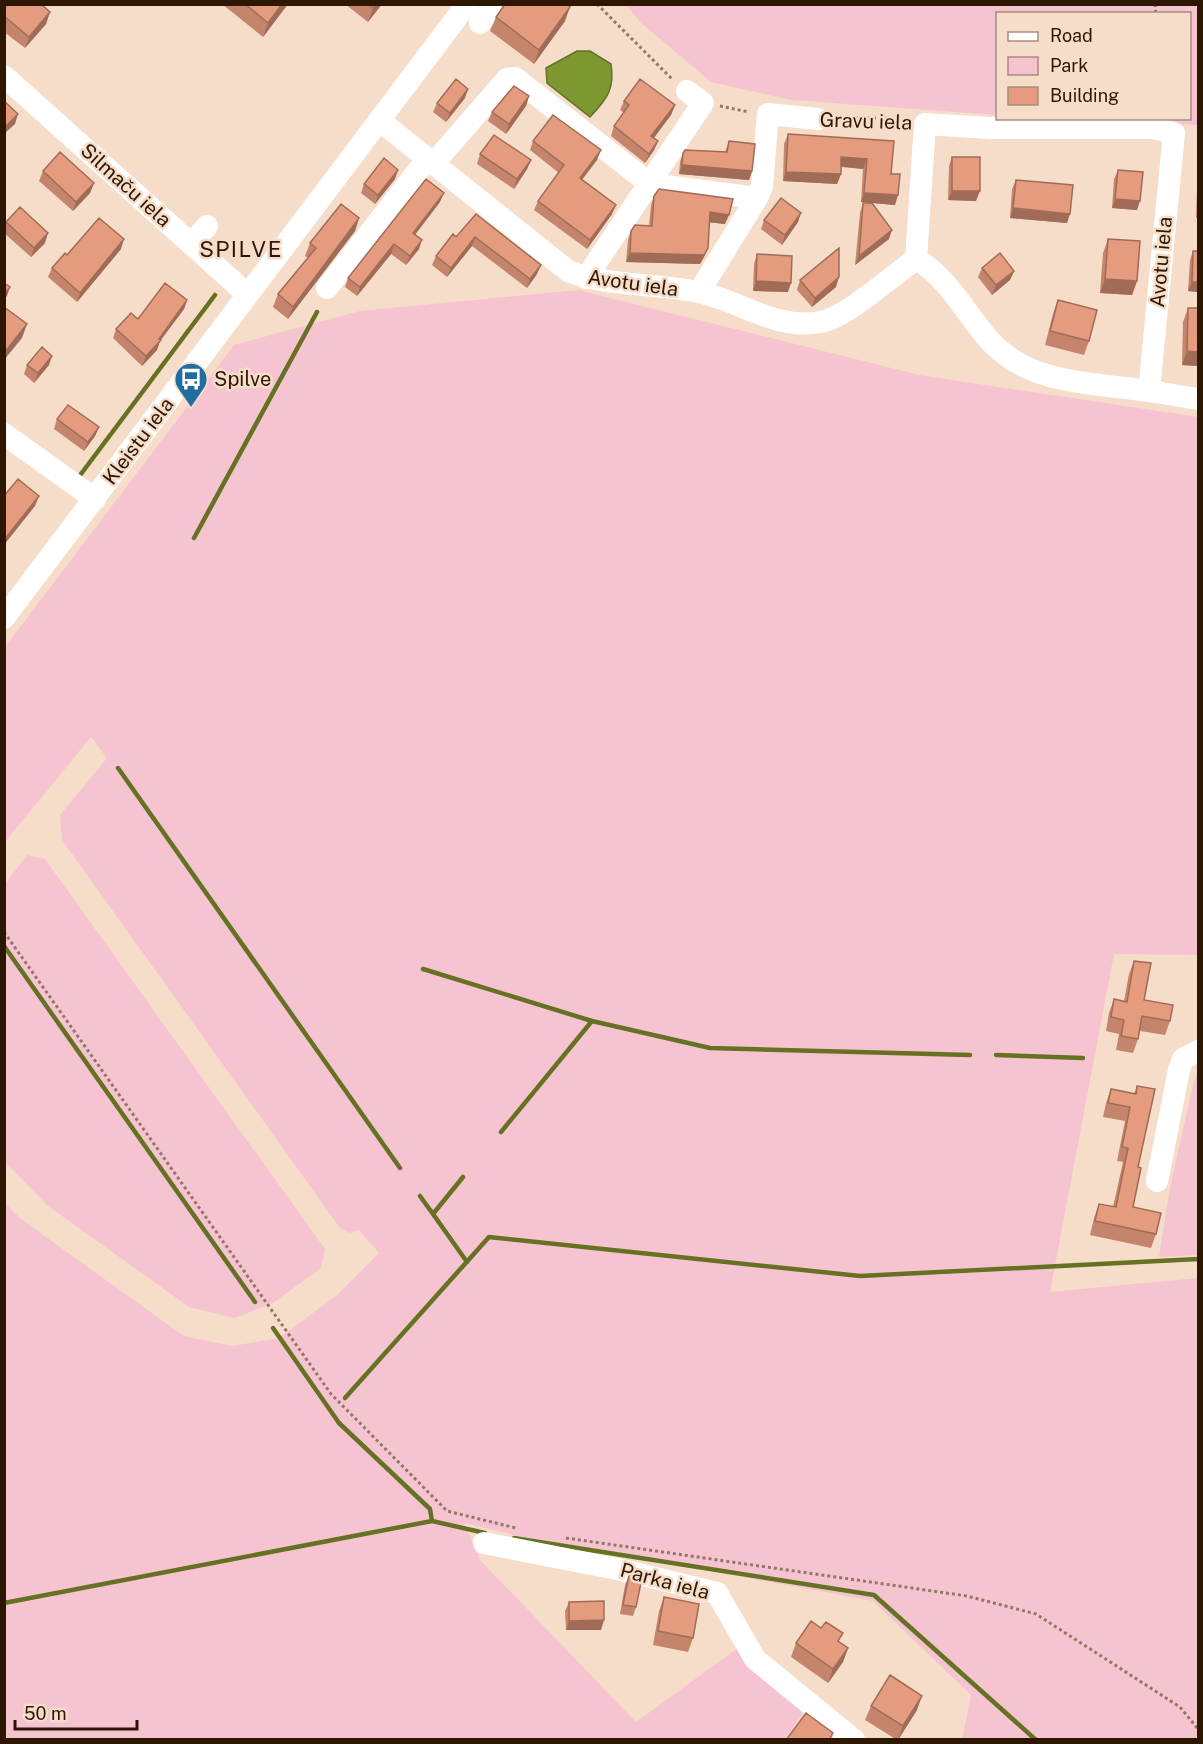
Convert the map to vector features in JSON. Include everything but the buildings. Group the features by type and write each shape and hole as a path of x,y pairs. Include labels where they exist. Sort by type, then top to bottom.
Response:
{"street":[{"name":"Kleistu iela","path":"4,618 466,4"},
{"path":"480,23 495,4"},
{"name":"Silmaču iela","path":"4,76 248,294"},
{"path":"327,288 431,160 507,79 514,78 650,184 757,198"},
{"path":"586,278 650,184 695,97"},
{"path":"699,292 757,198 762,186 768,114"},
{"name":"Gravu iela","path":"768,114 818,119"},
{"name":"Avotu iela","path":"379,120 568,271 586,278 699,292 783,322 805,324 823,321 842,313 916,259"},
{"path":"925,124 916,259 930,267 992,343 1017,362 1042,375 1198,399"},
{"name":"Gravu iela","path":"925,124 1062,129 1154,128 1174,133"},
{"name":"Avotu iela","path":"1149,392 1174,133"},
{"path":"191,244 207,226"},
{"path":"4,434 95,499"},
{"path":"1157,1181 1179,1070 1183,1059 1198,1051"},
{"name":"Parka iela","path":"484,1543 622,1569 717,1593 755,1659 855,1740"}],"path":[{"path":"597,4 662,71 695,97 768,114"},
{"name":"Gravu iela","path":"818,119 830,117 908,119 925,124"},
{"path":"4,932 331,1394 447,1510 527,1531"},
{"path":"561,1537 967,1596 1036,1614 1180,1707 1198,1729"}],"green space":[{"path":"626,5 1198,5 1198,125 1068,120 1191,120 1191,12 996,12 996,115 791,100 711,82 641,23"},
{"path":"578,290 919,375 1198,417 1198,955 1114,954 1050,1292 1198,1278 1198,1739 962,1739 971,1695 873,1601 519,1536 464,1523 480,1560 636,1722 738,1648 804,1712 784,1740 5,1739 5,1203 21,1219 184,1336 232,1346 279,1338 337,1295 379,1253 359,1230 349,1233 340,1228 62,840 60,815 107,758 91,737 5,842 5,647 234,345 360,311"},
{"path":"27,855 45,859 325,1249 321,1268 273,1303 235,1318 189,1307 48,1206 5,1162 5,884"},
{"path":"1198,1072 1198,1255 1159,1257 1170,1187"}],"shaded area":[{"path":"577,51 590,51 611,64 611,87 601,105 590,117 547,83 546,68"}],"waterway":[{"path":"78,478 215,295"},
{"path":"194,538 317,312"},
{"path":"118,768 400,1168"},
{"path":"4,946 255,1302"},
{"path":"423,969 592,1021"},
{"path":"501,1132 592,1021 710,1048 970,1055"},
{"path":"996,1055 1083,1058"},
{"path":"463,1177 433,1214 467,1262"},
{"path":"420,1196 433,1214"},
{"path":"345,1398 489,1237 860,1276 1198,1259"},
{"path":"273,1328 339,1423 430,1509 432,1521"},
{"path":"4,1603 432,1521 485,1533"},
{"path":"514,1538 874,1595 1036,1740"}],"place":[{"name":"Spilve","path":"191,408"}],"district":[{"name":"SPILVE","path":"241,249"}]}
